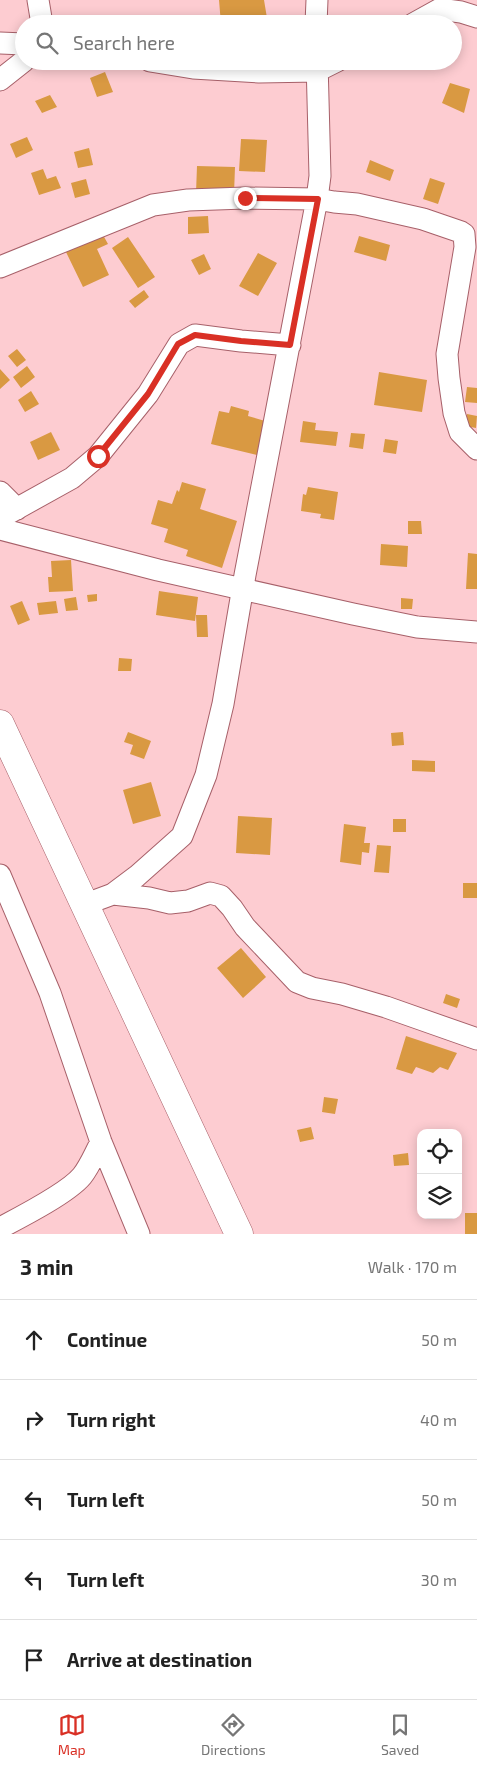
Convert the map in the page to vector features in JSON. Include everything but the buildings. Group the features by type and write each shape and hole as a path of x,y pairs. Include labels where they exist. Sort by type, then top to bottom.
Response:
{"street":[{"path":"38,0 40,15"},
{"path":"316,15 317,0"},
{"path":"429,15 440,9 461,12 477,17"},
{"path":"0,43 15,44"},
{"path":"0,80 15,68"},
{"path":"231,70 263,70"},
{"path":"86,904 113,894 137,876 182,836 208,766 222,704 242,589 318,199 320,176 317,70"},
{"path":"0,267 153,205 188,200 245,198 318,199 357,204 423,219 464,234 466,241 464,262 447,354 448,378 454,413 460,432 477,450"},
{"path":"0,492 8,514 72,478 98,456 148,394 178,344 186,339 195,335 290,345"},
{"path":"0,528 158,570 242,589 417,627 477,632"},
{"path":"0,724 239,1234"},
{"path":"0,875 50,993 101,1142 139,1234"},
{"path":"113,894 149,898 170,903 188,901 210,893 221,896 245,927 297,982 312,988 342,994 386,1007 477,1039"},
{"path":"0,1228 62,1192 82,1176 101,1142"}],"route":[{"path":"98,456 148,394 178,344 186,339 195,335 290,345 318,199 245,198"}]}
